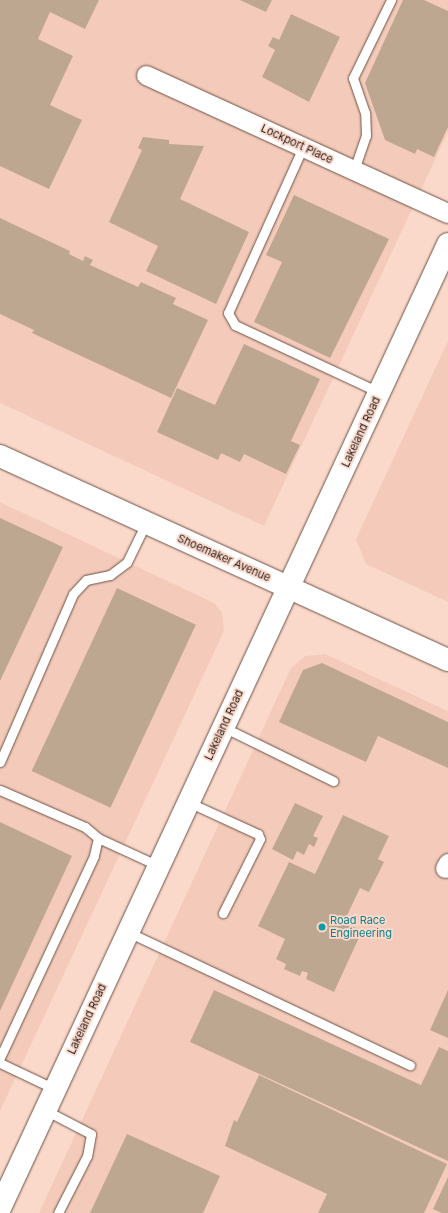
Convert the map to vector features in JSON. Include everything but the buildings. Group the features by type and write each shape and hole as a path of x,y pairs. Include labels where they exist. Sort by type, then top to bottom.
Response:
{"street":[{"name":"Lockport Place","path":"146,75 448,213"},
{"name":"Lakeland Road","path":"0,1208 448,244"},
{"name":"Shoemaker Avenue","path":"0,456 146,524 288,586 448,660"}],"lane":[{"path":"354,170 366,136 365,113 353,78 391,0"},
{"path":"304,147 228,313 235,325 379,392"},
{"path":"0,762 73,594 86,580 110,575 127,562 146,524"},
{"path":"223,727 333,781"},
{"path":"0,790 85,827 98,838 159,866"},
{"path":"188,802 258,834 260,839 223,913"},
{"path":"0,1058 94,856 98,838"},
{"path":"128,932 410,1065"},
{"path":"0,1064 55,1089"},
{"path":"45,1110 91,1134 87,1156 58,1213"},
{"path":"0,1208 9,1213"}],"shaded area":[{"path":"0,0 448,0 448,132 264,526 0,403"},
{"path":"448,341 448,602 366,564 356,539"},
{"path":"0,502 214,603 222,613 224,631 0,1111"},
{"path":"325,654 448,711 448,1213 39,1213 291,668 305,656"}],"place":[{"name":"Road Race Engineering","path":"322,927"}]}
